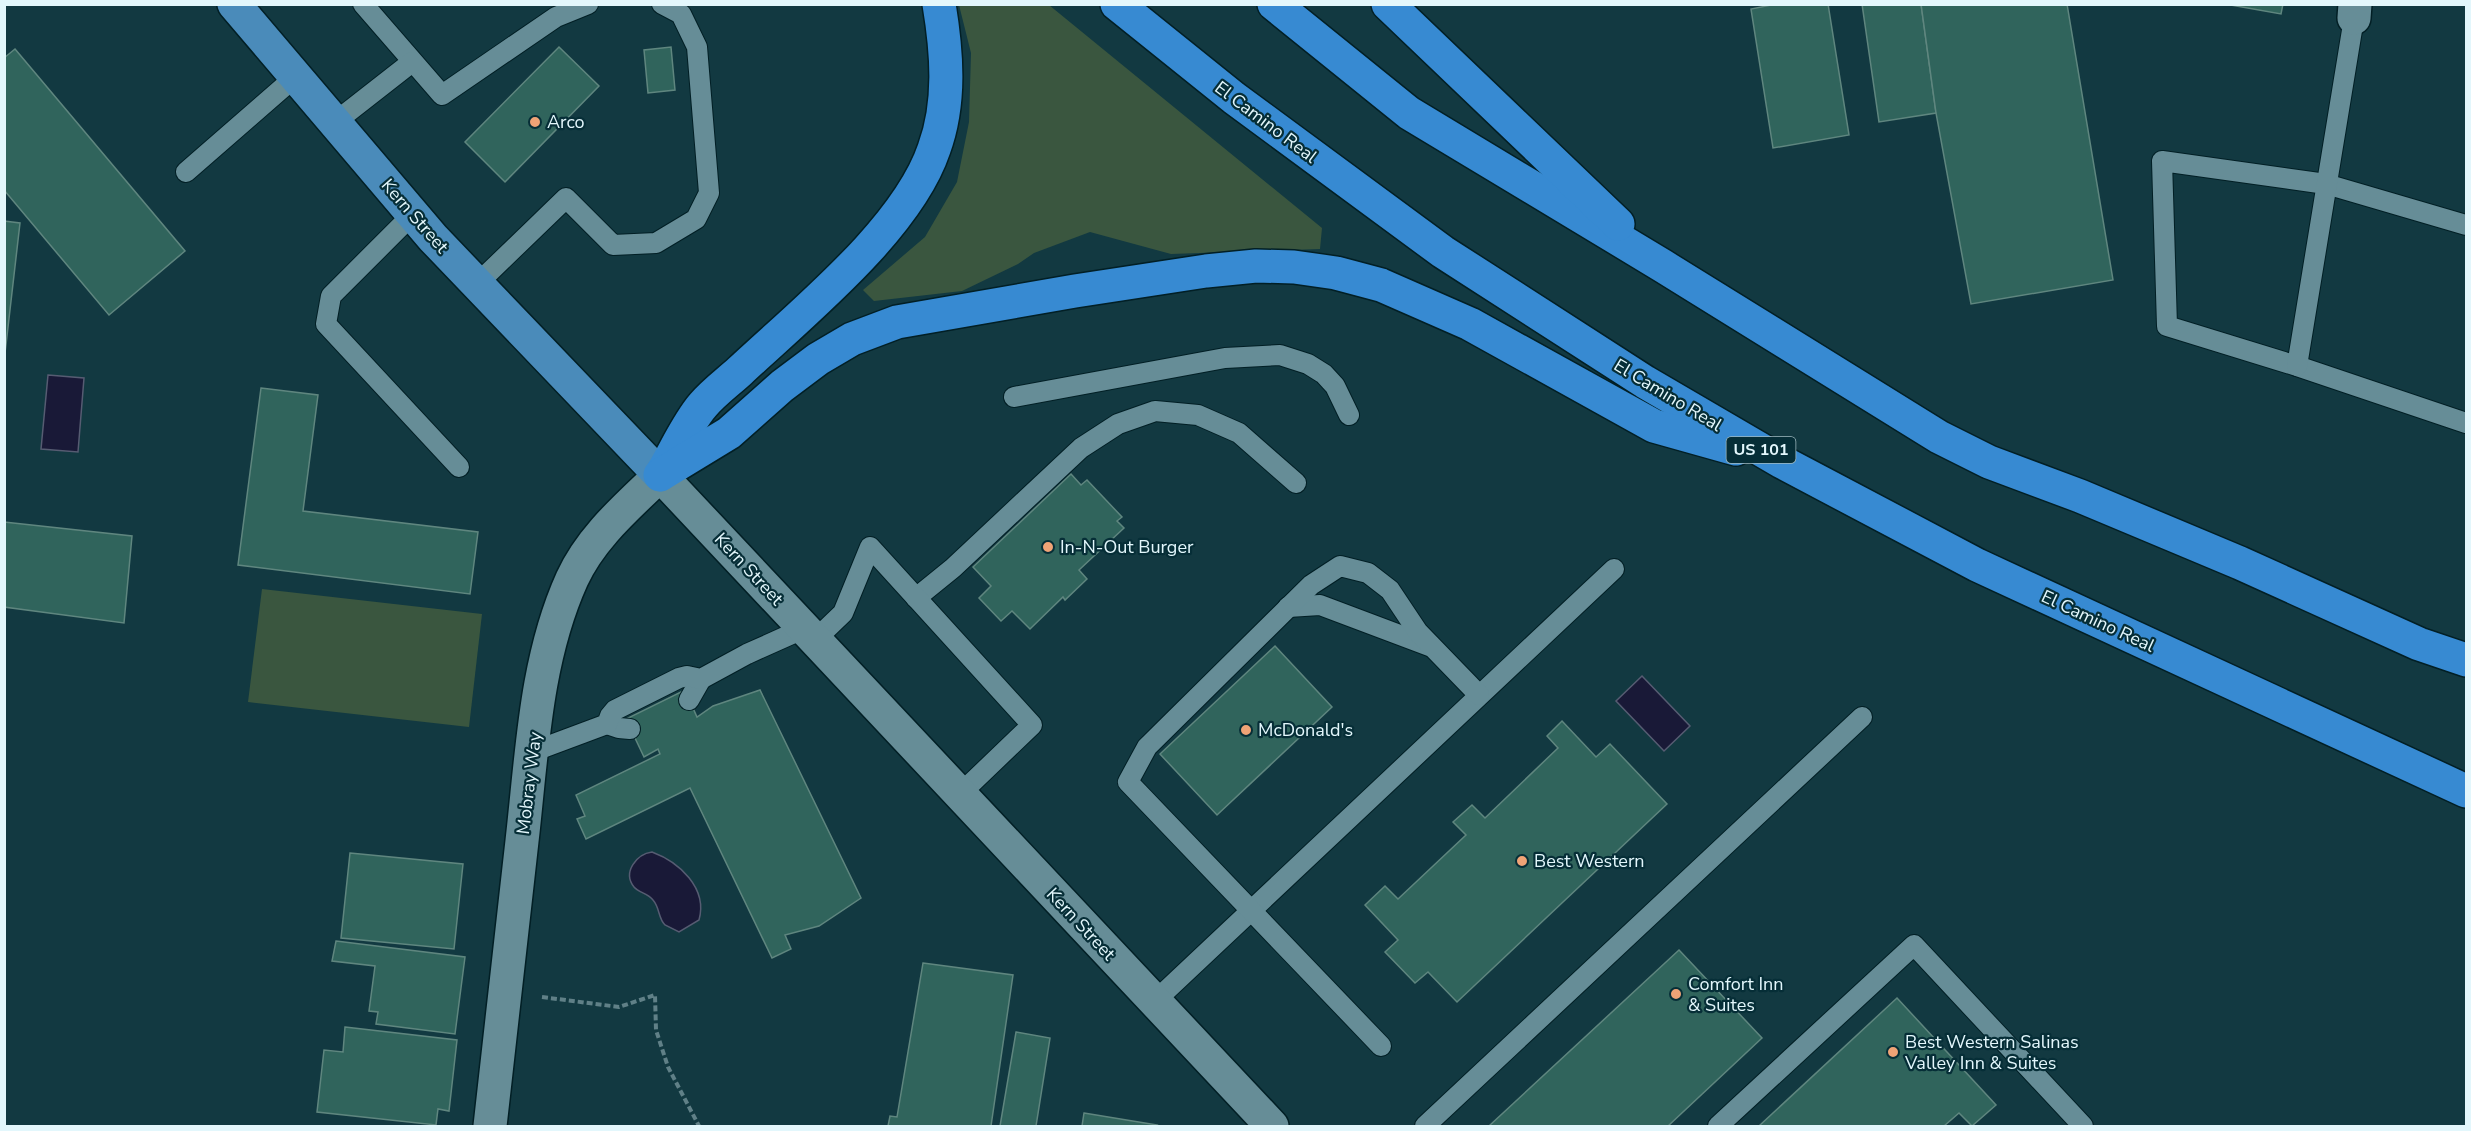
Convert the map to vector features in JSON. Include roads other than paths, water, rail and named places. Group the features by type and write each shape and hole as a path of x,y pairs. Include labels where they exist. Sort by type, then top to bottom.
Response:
{"highway":[{"path":"660,475 702,406 801,314 880,236 922,178 935,148 946,90 945,39 939,4"},
{"name":"El Camino Real","path":"1117,4 1234,98 1443,252 1636,376 1782,462 1977,565 2466,791"},
{"path":"1274,4 1409,113 1663,266 1939,437 1989,462 2080,496 2240,563 2419,644 2466,660"},
{"path":"1388,4 1663,266"},
{"path":"660,475 729,433 782,386 818,359 852,339 897,322 1075,291 1206,271 1256,266 1294,267 1336,273 1381,285 1470,324 1654,426 1782,462"}],"main road":[{"name":"Kern Street","path":"234,4 413,214 660,475"}],"street":[{"name":"Kern Street","path":"660,475 1272,1126"},
{"name":"Mobray Way","path":"490,1126 544,661 557,617 573,578 590,549 614,520 660,475"}],"lane":[{"path":"363,4 442,95 556,16 588,4"},
{"path":"477,284 566,198 613,244 656,243 696,219 709,193 697,47 681,14 662,4"},
{"path":"2296,366 2355,11"},
{"path":"334,123 412,62"},
{"path":"186,172 295,77"},
{"path":"2466,225 2326,184 2162,161 2167,327 2296,366 2466,423"},
{"path":"413,214 331,296 326,324 459,467"},
{"path":"1014,397 1225,358 1280,355 1308,364 1323,374 1335,386 1349,415"},
{"path":"916,598 953,568 1081,448 1118,424 1155,411 1198,415 1239,433 1296,483"},
{"path":"689,700 701,679 747,654 810,634 843,612 870,547 1032,725 959,795"},
{"path":"1381,1046 1250,912 1128,782 1147,747 1311,585 1340,566 1368,573 1390,590 1418,632 1479,695"},
{"path":"1154,1002 1614,569"},
{"path":"1288,607 1320,605 1434,648"},
{"path":"607,724 615,710 679,678 687,676 701,679"},
{"path":"1425,1126 1862,717"},
{"path":"532,752 607,724 630,729"},
{"path":"1718,1126 1914,945 2084,1126"}],"place":[{"name":"Arco","path":"535,122"},
{"name":"In-N-Out Burger","path":"1048,547"},
{"name":"McDonald's","path":"1246,730"},
{"name":"Best Western","path":"1522,861"},
{"name":"Comfort Inn & Suites","path":"1676,994"},
{"name":"Best Western Salinas Valley Inn & Suites","path":"1893,1052"}]}
